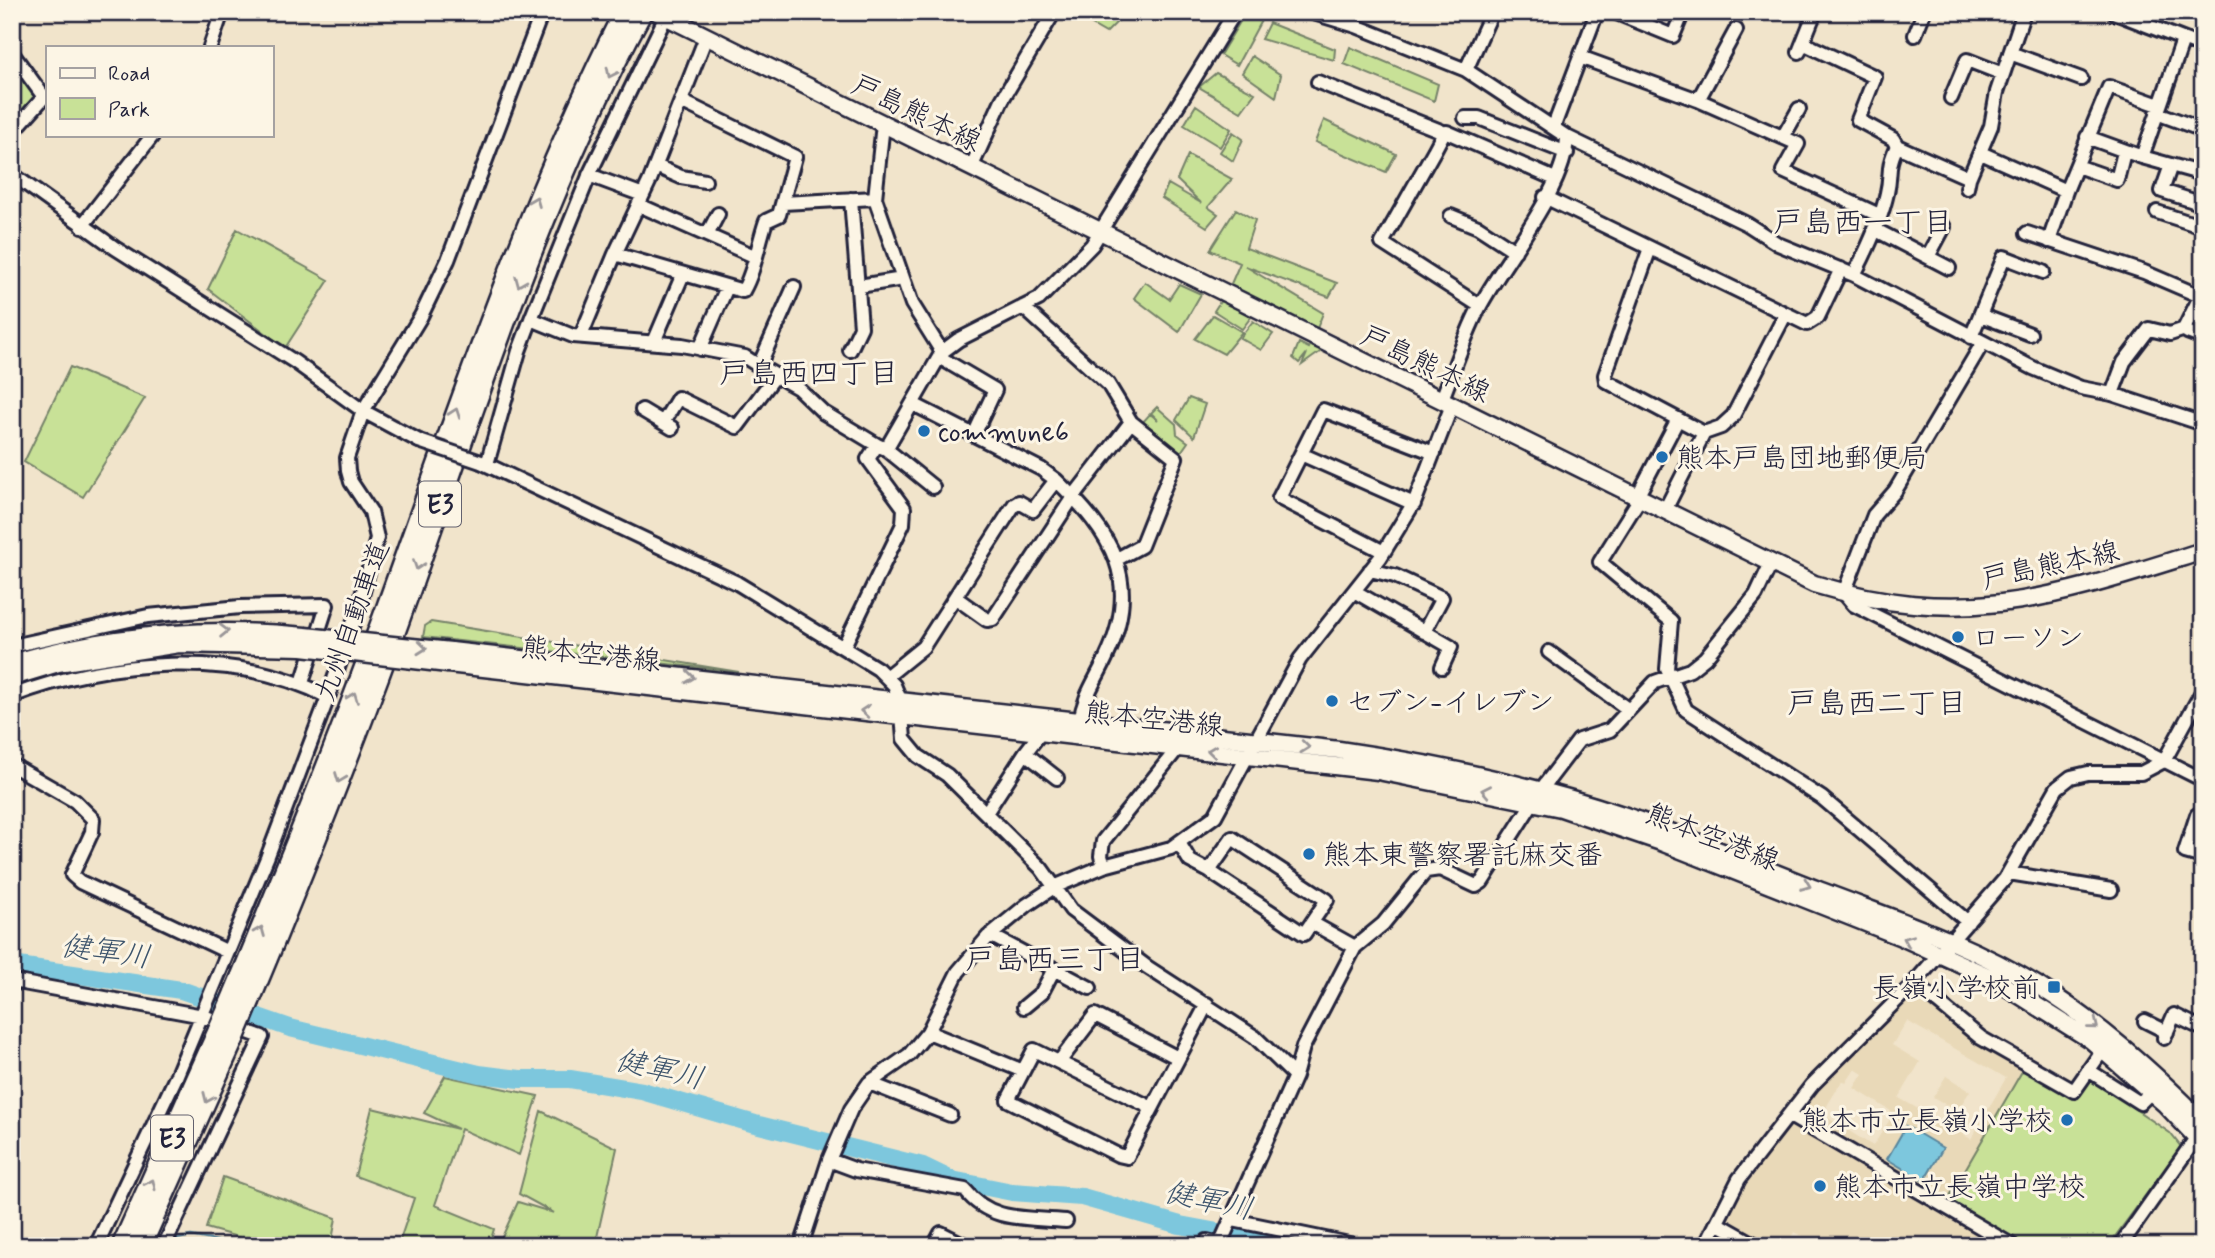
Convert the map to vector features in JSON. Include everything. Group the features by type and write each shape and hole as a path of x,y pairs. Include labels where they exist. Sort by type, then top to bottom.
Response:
{"highway":[{"name":"九州自動車道","path":"242,997 496,297 541,186 624,12"},
{"name":"九州自動車道","path":"141,1246 227,1032 338,782 512,304 591,114 642,12"},
{"name":"九州自動車道","path":"122,1246 227,1032"}],"main road":[{"name":"戸島熊本線","path":"663,14 1814,584 1844,593 1949,608 2015,604 2080,589 2203,551"},
{"name":"熊本空港線","path":"12,663 55,651 153,635 223,630 902,708 1080,722 1537,796 1945,948 2004,967 2078,1012 2140,1063 2201,1133"},
{"name":"熊本空港線","path":"12,677 58,663 179,644 303,641"},
{"name":"熊本空港線","path":"902,708 1042,731 1178,748 1252,748"},
{"name":"熊本空港線","path":"1945,948 2102,1051 2201,1133"}],"street":[{"path":"210,46 222,12"},
{"path":"96,1246 203,1016 328,697 377,538 371,512 351,482 348,471 347,458 363,411 421,316 448,260 542,12"},
{"path":"971,168 1002,100 1054,12"},
{"path":"844,646 903,524 904,508 868,459 882,447 913,404 940,354 958,340 1039,299 1092,245 1235,12"},
{"path":"1310,12 1356,26 1466,70 1554,125 1567,137 1747,224 1778,244 1854,275 1976,340 2081,388 2112,394 2203,424"},
{"path":"1466,70 1492,12"},
{"path":"1554,125 1597,12"},
{"path":"1614,12 1635,16 1673,36 1683,12"},
{"path":"1815,12 1801,48 1875,77 1858,120 1893,139 1897,146 1968,183 1991,126 2003,74 2024,12"},
{"path":"1915,35 1924,12"},
{"path":"2113,12 2203,47"},
{"path":"484,463 531,319 589,175 663,14"},
{"path":"1698,100 1736,30"},
{"path":"582,336 615,254 656,166 706,37"},
{"path":"2142,156 2183,40"},
{"path":"2010,52 2081,79"},
{"path":"12,53 44,97 12,133"},
{"path":"1580,57 1698,100 1798,144 1783,171 1879,215"},
{"path":"1951,98 1967,60 2003,74"},
{"path":"1318,82 1441,133 1447,132 1555,179"},
{"path":"2049,241 2087,137 2109,87 2203,130"},
{"path":"615,254 743,291 751,277 754,256 766,221 779,215 795,157 681,101"},
{"path":"1783,138 1799,109"},
{"path":"1465,118 1479,118 1567,153"},
{"path":"883,124 875,198 912,304 940,354 995,390 974,435"},
{"path":"1441,133 1382,243 1480,306"},
{"path":"82,226 152,136"},
{"path":"801,1246 829,1160 851,1109 869,1083 909,1055 928,1032 958,972 990,935 1054,887 1104,866 1179,843 1215,816 1300,659 1384,552 1414,504 1434,453 1447,402 1480,306 1515,251 1555,179 1567,153 1567,137"},
{"path":"2087,137 2124,152 2203,174"},
{"path":"1854,275 1887,192 1888,165 1897,146"},
{"path":"2077,166 2117,180 2124,152"},
{"path":"1981,153 2066,191"},
{"path":"2171,165 2162,191 2203,204"},
{"path":"656,166 681,177 705,181"},
{"path":"12,174 82,226 295,362 363,411 419,441 484,463 558,501 737,583 844,646 894,685 902,708 904,739 918,756 937,766 1041,868 1071,910 1147,967 1255,1037 1295,1076"},
{"path":"589,175 754,256"},
{"path":"1545,197 1807,324 1818,317 1841,269"},
{"path":"783,203 875,198"},
{"path":"850,350 861,327 851,199"},
{"path":"2157,212 2203,227"},
{"path":"707,235 718,214"},
{"path":"1451,216 1478,227 1515,251"},
{"path":"1928,257 1944,227"},
{"path":"1874,229 1949,268"},
{"path":"2027,233 2201,294 2185,329"},
{"path":"1650,248 1605,375 1606,381 1704,433"},
{"path":"2043,272 2004,257 1980,315 1976,340 1895,491 1874,515 1844,593 1854,606 2203,780"},
{"path":"654,342 683,274"},
{"path":"859,286 903,279"},
{"path":"699,349 727,287"},
{"path":"759,366 794,287"},
{"path":"1023,307 1108,384 1131,422 1173,454 1177,462 1141,546 1117,559"},
{"path":"1665,510 1704,433 1721,427 1733,416 1785,315"},
{"path":"1980,315 2030,334"},
{"path":"531,319 573,337 654,342 745,357 798,387 824,412 882,447 933,487"},
{"path":"2112,394 2124,362 2149,329 2170,334 2185,329 2203,338"},
{"path":"642,410 668,424 678,398 737,427 776,375"},
{"path":"913,404 1041,469 1056,480 1097,523 1117,559 1123,585 1120,618 1106,659 1085,695 1080,722"},
{"path":"1384,552 1279,498 1322,410 1434,453"},
{"path":"1678,419 1638,497 1600,562 1671,621 1667,668 1686,710 1822,798 1968,922"},
{"path":"956,598 987,620 993,619 1073,497 1131,422"},
{"path":"1301,454 1414,504"},
{"path":"886,677 920,651 1014,505 1019,502 1033,510 1056,480"},
{"path":"1205,1246 1207,1241 1224,1245 1295,1076 1303,1047 1355,947 1383,924 1426,871 1440,869 1476,886 1482,882 1537,796 1579,740 1605,734 1656,682 1689,670 1705,657 1756,595 1771,564"},
{"path":"1370,570 1395,576 1443,598 1424,632"},
{"path":"1354,591 1451,647 1442,667"},
{"path":"12,646 148,616 240,607 327,605 302,683"},
{"path":"1549,652 1629,710"},
{"path":"12,696 81,676 197,665 252,671 302,683 328,697"},
{"path":"1705,1246 1739,1179 1812,1085 1914,983 2009,873 2046,803 2057,788 2071,777 2088,773 2141,773 2164,761 2203,690"},
{"path":"986,813 1042,731"},
{"path":"1104,866 1101,856 1103,841 1178,748"},
{"path":"1025,753 1057,778"},
{"path":"12,765 57,788 93,819 92,832 72,875 80,882 228,952"},
{"path":"2203,817 2197,815 2185,852 2203,858"},
{"path":"1179,843 1190,861 1304,934 1327,900 1232,838 1209,871"},
{"path":"2009,873 2111,890"},
{"path":"1312,923 1355,947"},
{"path":"990,935 1090,988"},
{"path":"1024,1007 1042,992 1054,969"},
{"path":"12,981 203,1016 262,1037 164,1246"},
{"path":"1914,983 1981,1038 2074,1091 2102,1051"},
{"path":"1152,1108 1034,1049 1008,1100 1127,1157 1206,1004"},
{"path":"1059,1062 1095,1015 1178,1059"},
{"path":"2145,1021 2166,1035 2174,1015 2203,1029"},
{"path":"928,1032 1023,1071"},
{"path":"2088,1070 2140,1102 2151,1092"},
{"path":"869,1083 950,1115"},
{"path":"1790,1116 2013,1246"},
{"path":"2120,1246 2201,1133"},
{"path":"829,1160 856,1170 965,1190 978,1206 996,1214 1066,1221"},
{"path":"1233,1220 1359,1246"},
{"path":"1717,1223 1758,1246"},
{"path":"934,1246 941,1233 968,1246"},
{"path":"1017,1246 1024,1246"}],"shaded area":[{"name":"熊本市立長嶺小学校","path":"1917,992 2001,1054 2075,1099 2078,1097 2170,1133 2181,1147 2108,1246 2024,1246 1796,1113 1814,1090","holes":["1907,1021 2006,1078 1971,1139 1899,1098 1920,1062 1892,1045","1855,1069 1863,1074 1854,1088 1894,1113 1873,1146 1822,1114 1842,1081 1846,1083"]},
{"name":"熊本市立長嶺小学校","path":"1946,1076 1970,1091 1957,1111 1933,1097"},
{"name":"熊本市立長嶺中学校","path":"1790,1122 2000,1246 1821,1246 1794,1232 1786,1246 1712,1246 1746,1177"}],"green space":[{"path":"1081,12 1113,12 1122,17 1106,33 1080,18"},
{"path":"1246,12 1264,15 1237,65 1220,55"},
{"path":"1269,23 1335,49 1334,60 1261,39"},
{"path":"1350,47 1438,84 1434,101 1344,64"},
{"path":"12,53 42,91 12,133"},
{"path":"1252,56 1281,75 1276,97 1242,73"},
{"path":"1216,73 1255,93 1241,112 1199,87"},
{"path":"1196,105 1231,129 1220,147 1184,125"},
{"path":"1324,120 1396,154 1386,172 1315,142"},
{"path":"1233,132 1243,139 1233,161 1220,152"},
{"path":"1188,155 1232,179 1208,207 1218,214 1207,227 1162,198 1168,184 1201,203 1177,180"},
{"path":"1236,209 1255,220 1246,248 1337,283 1329,297 1245,266 1323,313 1316,331 1227,293 1240,263 1210,250"},
{"path":"237,229 329,280 285,348 208,289"},
{"path":"1145,282 1169,299 1179,284 1201,294 1179,332 1134,298"},
{"path":"1221,300 1251,317 1242,329 1214,311"},
{"path":"1213,315 1242,332 1224,354 1195,339"},
{"path":"1253,321 1273,334 1261,350 1240,338"},
{"path":"1312,340 1327,347 1302,365 1307,353 1299,363 1293,358 1299,343 1309,348"},
{"path":"70,367 145,398 83,497 24,462"},
{"path":"1189,398 1205,404 1194,437 1176,420"},
{"path":"1157,407 1176,424 1177,434 1188,442 1181,452 1141,424 1150,414 1158,420 1151,413"},
{"path":"431,622 739,672 423,637 425,626"},
{"name":"熊本市立長嶺小学校","path":"2024,1068 2075,1099 2090,1078 2170,1133 2181,1147 2108,1246 2024,1246 1947,1201"},
{"path":"445,1076 538,1096 519,1155 461,1129 435,1205 494,1229 489,1246 398,1246 414,1198 355,1176 372,1108 458,1129 424,1113"},
{"path":"541,1111 617,1148 595,1246 498,1246 518,1202 554,1213 519,1194"},
{"path":"223,1177 336,1218 331,1246 269,1246 206,1228"}],"water":[{"path":"1906,1126 1943,1148 1924,1181 1887,1159"}],"waterway":[{"name":"健軍川","path":"12,965 181,990 290,1028 479,1074 520,1079 570,1079 642,1091 755,1124 923,1166 952,1180 1012,1192 1082,1197 1180,1225 1292,1246"},
{"path":"1199,1246 1205,1230"},
{"path":"173,1240 191,1236 243,1246"}],"place":[{"name":"commune6","path":"924,431"},
{"name":"熊本戸島団地郵便局","path":"1662,457"},
{"name":"ローソン","path":"1958,637"},
{"name":"セブン-イレブン","path":"1332,701"},
{"name":"熊本東警察署託麻交番","path":"1309,854"},
{"name":"長嶺小学校前","path":"2054,987"},
{"name":"熊本市立長嶺小学校","path":"2067,1120"},
{"name":"熊本市立長嶺中学校","path":"1820,1186"}],"district":[{"name":"戸島西一丁目","path":"1863,222"},
{"name":"戸島西四丁目","path":"809,373"},
{"name":"戸島西二丁目","path":"1877,703"},
{"name":"戸島西三丁目","path":"1055,959"}]}
